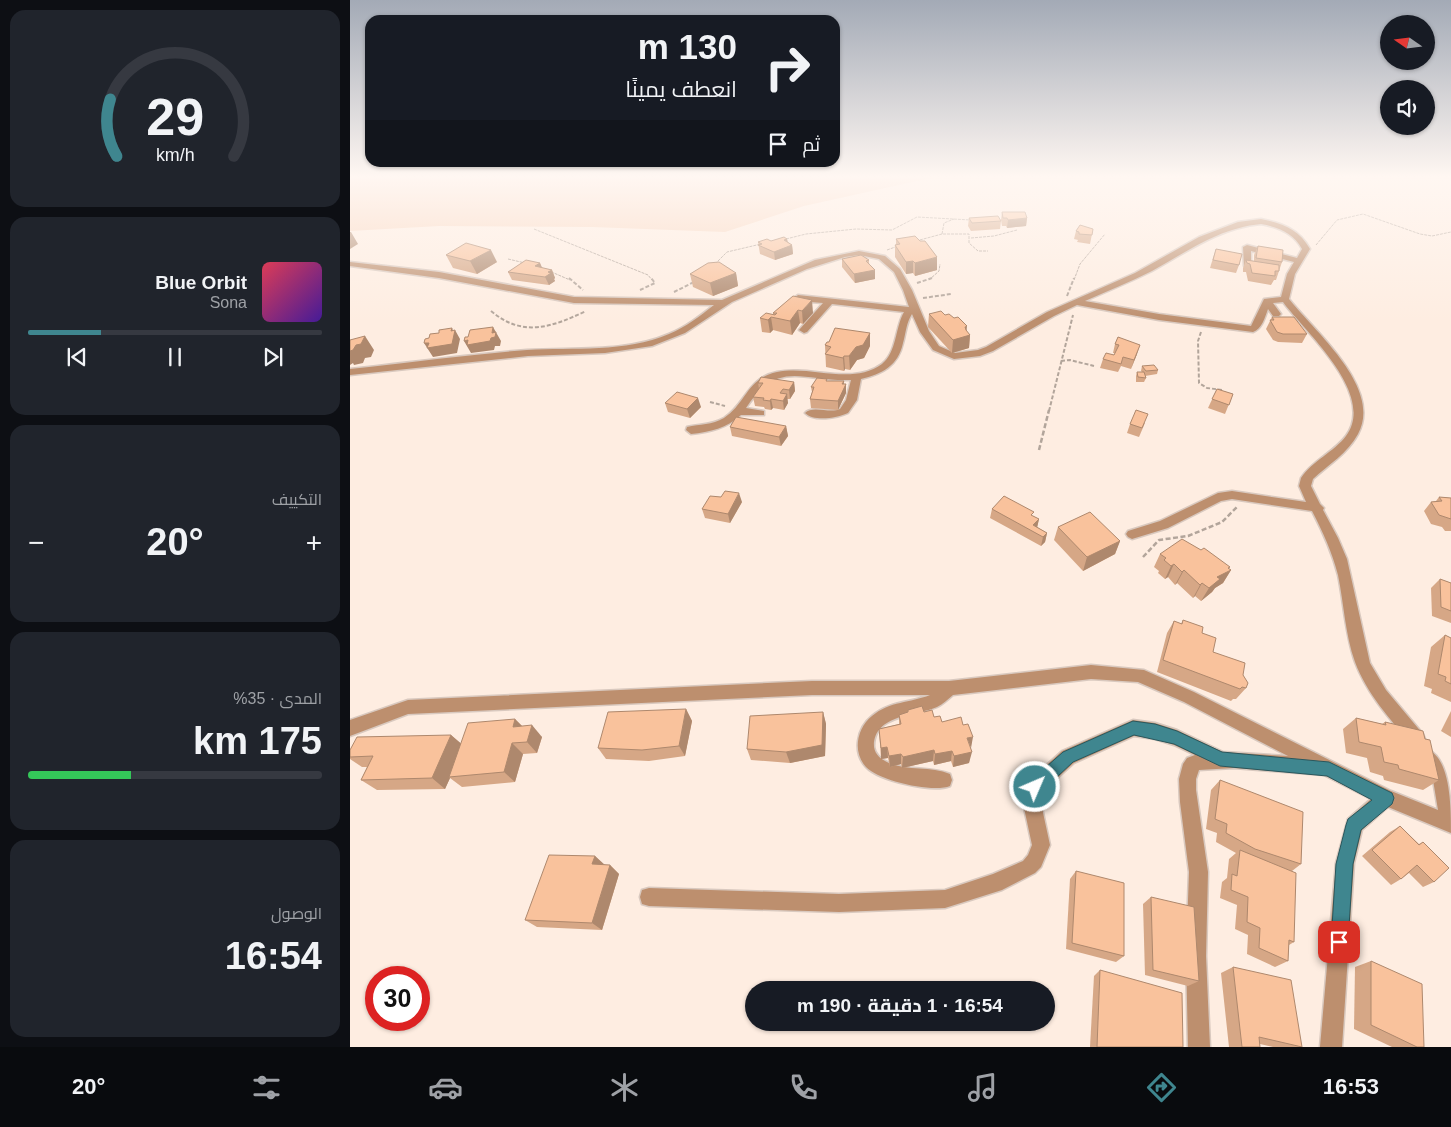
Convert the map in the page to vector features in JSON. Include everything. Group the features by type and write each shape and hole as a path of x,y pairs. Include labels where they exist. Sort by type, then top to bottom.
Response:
{"street":[{"path":"350,372 530,353 587,353 622,349 653,342 690,329 723,304 827,260 858,253 877,255 891,263 906,284 912,306 928,340 938,350 958,358 984,352 1073,304 1148,269 1206,234 1242,224"},
{"path":"1270,224 1283,227 1298,236 1306,249 1291,274 1286,299 1292,309 1318,336 1343,370 1358,404 1358,418 1353,433 1307,478 1305,486 1318,508 1342,563 1359,646 1369,678 1379,695 1418,740 1440,778 1450,824"},
{"path":"1248,264 1247,247 1298,261"},
{"path":"350,264 439,275 539,295 583,301 723,304"},
{"path":"1073,304 1206,324 1253,329 1267,301 1274,298 1286,299"},
{"path":"1267,301 1276,314"},
{"path":"796,302 798,305 826,306 912,306"},
{"path":"804,330 826,306"},
{"path":"691,430 712,428 731,419 754,388 779,374 805,373 856,378 885,366 894,356 900,345 903,324 912,306"},
{"path":"810,413 835,415 842,413 852,398 856,378"},
{"path":"738,411 760,413"},
{"path":"1132,534 1164,525 1218,497 1247,496 1318,508"},
{"path":"350,728 408,707 812,688 949,688 1092,672 1139,675 1189,697 1386,798 1450,824"},
{"path":"944,780 896,774 876,765 868,756 865,744 867,732 877,721 892,711 933,702 949,688"},
{"path":"649,897 839,903 946,899 995,883 1029,867 1035,861 1041,845 1033,808 1035,787 1068,757 1133,728 1155,731 1177,738 1220,759"},
{"path":"1199,1047 1196,956 1197,848 1186,779 1192,764 1201,760 1220,759 1329,769"},
{"path":"1331,1047 1345,864 1354,825 1386,798"}],"path":[{"path":"781,240 806,234 856,229 892,230 905,224"},
{"path":"942,234 944,224"},
{"path":"1306,249 1314,248 1323,239 1322,236 1329,232 1334,224"},
{"path":"1391,224 1420,234 1432,236 1451,232"},
{"path":"534,229 648,275 654,280 655,283 652,286 640,290"},
{"path":"971,238 994,236 1017,230"},
{"path":"910,242 942,234 969,234 971,238"},
{"path":"1039,450 1071,326 1073,304 1068,292 1078,269 1105,234"},
{"path":"971,238 969,243 978,251 988,251"},
{"path":"711,268 727,252 762,244"},
{"path":"877,255 904,244"},
{"path":"508,259 530,265"},
{"path":"906,284 931,279 939,272 940,264"},
{"path":"538,266 566,276 584,290 583,301"},
{"path":"672,292 696,281"},
{"path":"912,306 951,294"},
{"path":"491,311 502,322 512,326 544,328 564,322 608,302"},
{"path":"1206,324 1199,334 1199,383 1207,388 1223,390"},
{"path":"1061,361 1070,360 1094,366"},
{"path":"1143,557 1159,540 1188,536 1222,522 1247,496"}],"shaded area":[{"path":"350,224 750,224 725,232 592,227 439,226 350,231"}],"building":[{"path":"1080,225 1093,229 1092,235 1079,234 1076,231"},
{"path":"915,236 920,241 925,241 937,257 915,263 913,261 906,262 895,245 900,244 896,239"},
{"path":"784,237 787,239 784,240 792,245 774,252 758,245 762,244 758,242 767,239 771,241"},
{"path":"466,243 491,250 470,261 446,255"},
{"path":"1258,246 1283,250 1282,262 1256,258"},
{"path":"1216,249 1242,254 1239,265 1213,260"},
{"path":"861,255 869,260 866,261 875,270 854,274 842,259"},
{"path":"526,260 540,263 535,266 552,270 548,272 551,273 545,277 508,272"},
{"path":"1246,260 1279,265 1279,271 1275,271 1275,276 1252,273 1250,264"},
{"path":"719,262 736,273 710,283 690,274 708,263"},
{"path":"793,296 812,300 802,311 798,310 790,321 771,317 768,320 760,318 766,313 775,315 777,313 773,313"},
{"path":"941,311 945,315 949,314 954,318 958,317 967,326 965,327 966,330 970,335 953,340 929,314"},
{"path":"1272,317 1294,317 1307,334 1283,334 1277,332 1270,320 1274,320"},
{"path":"493,327 492,333 496,332 495,337 491,338 490,341 467,345 468,340 464,341 465,337 468,337 470,330"},
{"path":"452,328 451,331 455,330 452,344 427,348 429,343 424,343 430,334"},
{"path":"835,328 870,333 863,345 856,347 849,356 844,356 843,358 825,354 831,347 825,345 829,342"},
{"path":"365,336 361,344 356,345 350,351 350,340"},
{"path":"1118,337 1140,345 1134,360 1123,357 1121,364 1103,359 1106,353 1114,355 1119,345 1115,344"},
{"path":"1154,365 1158,370 1146,371 1142,366"},
{"path":"1137,372 1144,372 1146,378 1138,377"},
{"path":"761,377 794,382 789,390 783,389 780,393 787,394 783,401 763,400 764,398 753,397 763,383 758,383"},
{"path":"817,378 827,379 826,381 844,381 842,384 846,384 838,401 810,399 814,387 811,387"},
{"path":"1217,389 1233,394 1229,405 1212,399"},
{"path":"677,392 698,398 687,409 665,403"},
{"path":"1136,410 1148,414 1142,428 1130,424"},
{"path":"736,417 786,426 779,437 730,427"},
{"path":"725,491 739,493 728,514 702,509 710,496 721,497"},
{"path":"1004,496 1034,512 1031,515 1039,519 1033,525 1047,533 1043,537 992,509"},
{"path":"1439,497 1451,498 1451,519 1439,515 1431,502 1442,501"},
{"path":"1090,512 1120,541 1087,557 1058,527"},
{"path":"1182,539 1201,550 1204,548 1230,567 1228,568 1231,570 1217,577 1220,579 1209,588 1202,583 1200,585 1184,570 1182,572 1174,564 1171,566 1164,560 1166,558 1160,554"},
{"path":"1440,579 1451,583 1451,611 1441,607"},
{"path":"1183,620 1203,627 1202,633 1216,638 1213,652 1245,663 1243,675 1248,683 1246,688 1242,687 1240,689 1163,660 1174,621 1182,624"},
{"path":"1445,635 1451,638 1451,684 1445,681 1446,677 1438,674"},
{"path":"922,706 924,712 932,710 934,717 940,716 942,722 961,717 963,725 968,724 973,737 967,738 972,752 954,756 952,751 935,754 934,750 903,757 901,754 889,756 887,747 881,748 879,729 901,724 899,715"},
{"path":"686,709 679,746 642,750 598,748 608,712"},
{"path":"823,712 822,745 786,752 747,749 750,716"},
{"path":"1356,718 1386,725 1385,722 1423,731 1425,739 1430,740 1439,780 1399,769 1398,765 1384,762 1381,747 1359,742"},
{"path":"515,719 513,727 532,725 527,742 512,743 504,772 449,777 468,723"},
{"path":"451,735 432,778 361,780 373,756 350,757 350,750 357,737"},
{"path":"1220,780 1303,812 1301,864 1255,849 1226,833 1227,824 1215,819"},
{"path":"1400,826 1419,845 1423,842 1449,868 1434,882 1417,865 1401,879 1372,850"},
{"path":"1240,850 1296,873 1294,942 1289,940 1288,961 1259,948 1260,928 1247,922 1248,897 1231,890 1232,874 1237,876"},
{"path":"549,855 595,856 592,864 610,865 592,923 525,920"},
{"path":"1076,871 1124,883 1124,956 1072,943"},
{"path":"1151,897 1194,907 1199,981 1153,970"},
{"path":"1371,961 1422,984 1424,1047 1417,1047 1371,1025"},
{"path":"1233,967 1291,980 1302,1047 1259,1037 1260,1047 1242,1047"},
{"path":"1100,970 1182,993 1183,1047 1097,1047"}],"route":[{"path":"1035,787 1048,773 1068,757 1133,728 1155,731 1177,738 1220,759 1329,769 1386,798 1354,825 1345,864 1339,942"}]}
